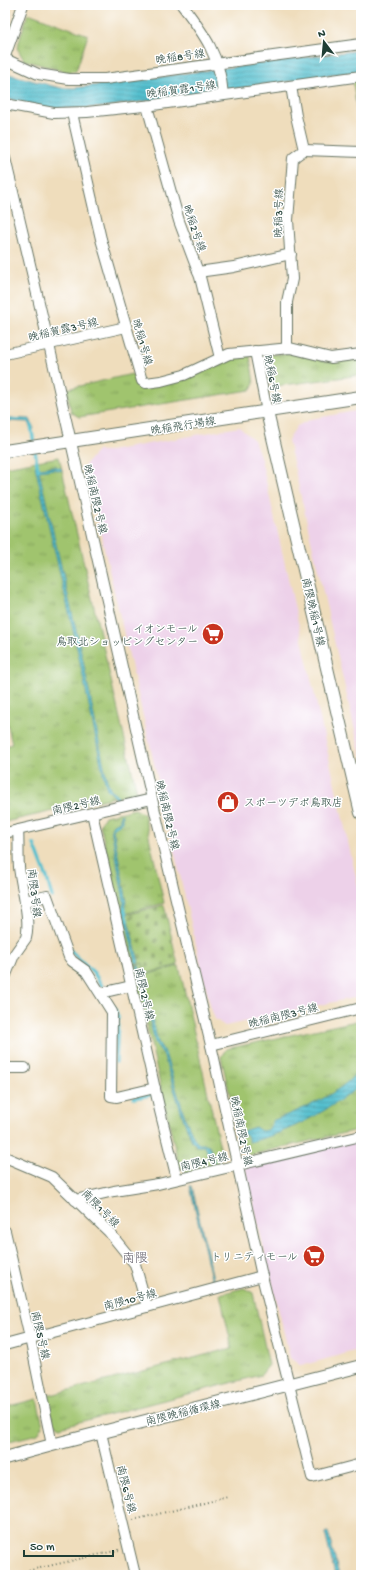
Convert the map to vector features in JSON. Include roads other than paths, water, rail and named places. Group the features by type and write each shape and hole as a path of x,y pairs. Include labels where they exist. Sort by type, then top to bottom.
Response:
{"street":[{"path":"5,58 23,5"},
{"path":"182,5 202,31 218,65 222,94"},
{"name":"晩稲8号線","path":"5,58 38,74 69,79 105,79 218,65 361,44"},
{"name":"晩稲賀露1号線","path":"5,104 54,114 72,113 147,106 222,94 361,76"},
{"path":"291,86 304,150 361,152"},
{"name":"晩稲2号線","path":"147,106 179,221 198,272 220,358"},
{"name":"晩稲1号線","path":"72,113 101,239 142,381 146,383 161,381 184,374 229,354 287,348 331,358 361,354"},
{"name":"晩稲3号線","path":"287,348 287,302 292,279 288,220 291,167 293,158 304,150"},
{"name":"晩稲南隈2号線","path":"5,158 152,799 211,1045 262,1276 312,1477 361,1464"},
{"path":"198,272 234,267 290,254"},
{"name":"晩稲賀露3号線","path":"5,354 126,327"},
{"name":"晩稲6号線","path":"255,351 267,412"},
{"name":"晩稲飛行場線","path":"5,451 361,398"},
{"name":"南隈晩稲1号線","path":"267,412 361,813"},
{"name":"南隈2号線","path":"5,833 152,799"},
{"name":"南隈12号線","path":"92,813 177,1179"},
{"name":"南隈3号線","path":"5,977 14,955 26,938 28,932 20,871 18,830"},
{"path":"25,901 47,896 69,957 86,971 112,1012 111,1096 117,1097 155,1088"},
{"path":"101,993 131,986"},
{"name":"晩稲南隈3号線","path":"211,1045 361,1008"},
{"path":"5,1068 25,1068"},
{"name":"南隈4号線","path":"76,1200 88,1196 158,1184 361,1136"},
{"name":"南隈1号線","path":"5,1157 52,1176 109,1232 135,1264 148,1307"},
{"name":"南隈5号線","path":"5,1231 30,1338 52,1445"},
{"name":"南隈10号線","path":"5,1345 262,1276"},
{"name":"南隈晩稲循環線","path":"5,1458 361,1366"},
{"name":"南隈6号線","path":"101,1433 135,1575"}],"water":[{"path":"361,50 361,71 103,107 58,109 5,98 5,73 60,88 75,88"},
{"path":"5,418 30,419 34,429 31,430 28,422 5,421"},
{"path":"38,465 39,468 55,466 62,469 61,471 54,469 39,471 83,660 107,780 110,788 117,794 119,800 117,801 107,789 104,778 76,643 35,466"},
{"path":"122,814 122,822 113,829 127,902 125,907 126,912 123,913 124,902 111,828 113,824 120,821 120,815"},
{"path":"127,916 139,962 136,963 125,917"},
{"path":"139,965 158,1042 165,1053 186,1120 195,1140 199,1144 209,1145 215,1162 212,1163 205,1146 197,1146 192,1141 184,1121 163,1054 155,1043 137,966"},
{"path":"361,1068 361,1085 322,1112 294,1127 264,1138 249,1142 247,1135 244,1135 243,1131 255,1127 261,1131 268,1130 272,1124 272,1121 309,1106 331,1094 342,1087"},
{"path":"190,1186 192,1186 214,1283 212,1282"},
{"path":"328,1532 339,1575 335,1575 325,1533"}],"waterway":[{"path":"31,425 38,470"},
{"path":"34,844 47,878 52,897"},
{"path":"124,908 127,921"},
{"path":"70,950 94,973 102,986"},
{"path":"114,1007 118,1017 116,1062"},
{"path":"134,1098 150,1095"}],"place":[{"name":"イオンモール 鳥取北ショッピングセンター","path":"213,634"},
{"name":"スポーツデポ鳥取店","path":"228,802"},
{"name":"トリニティモール","path":"314,1256"}],"district":[{"name":"南隈","path":"135,1257"}]}
